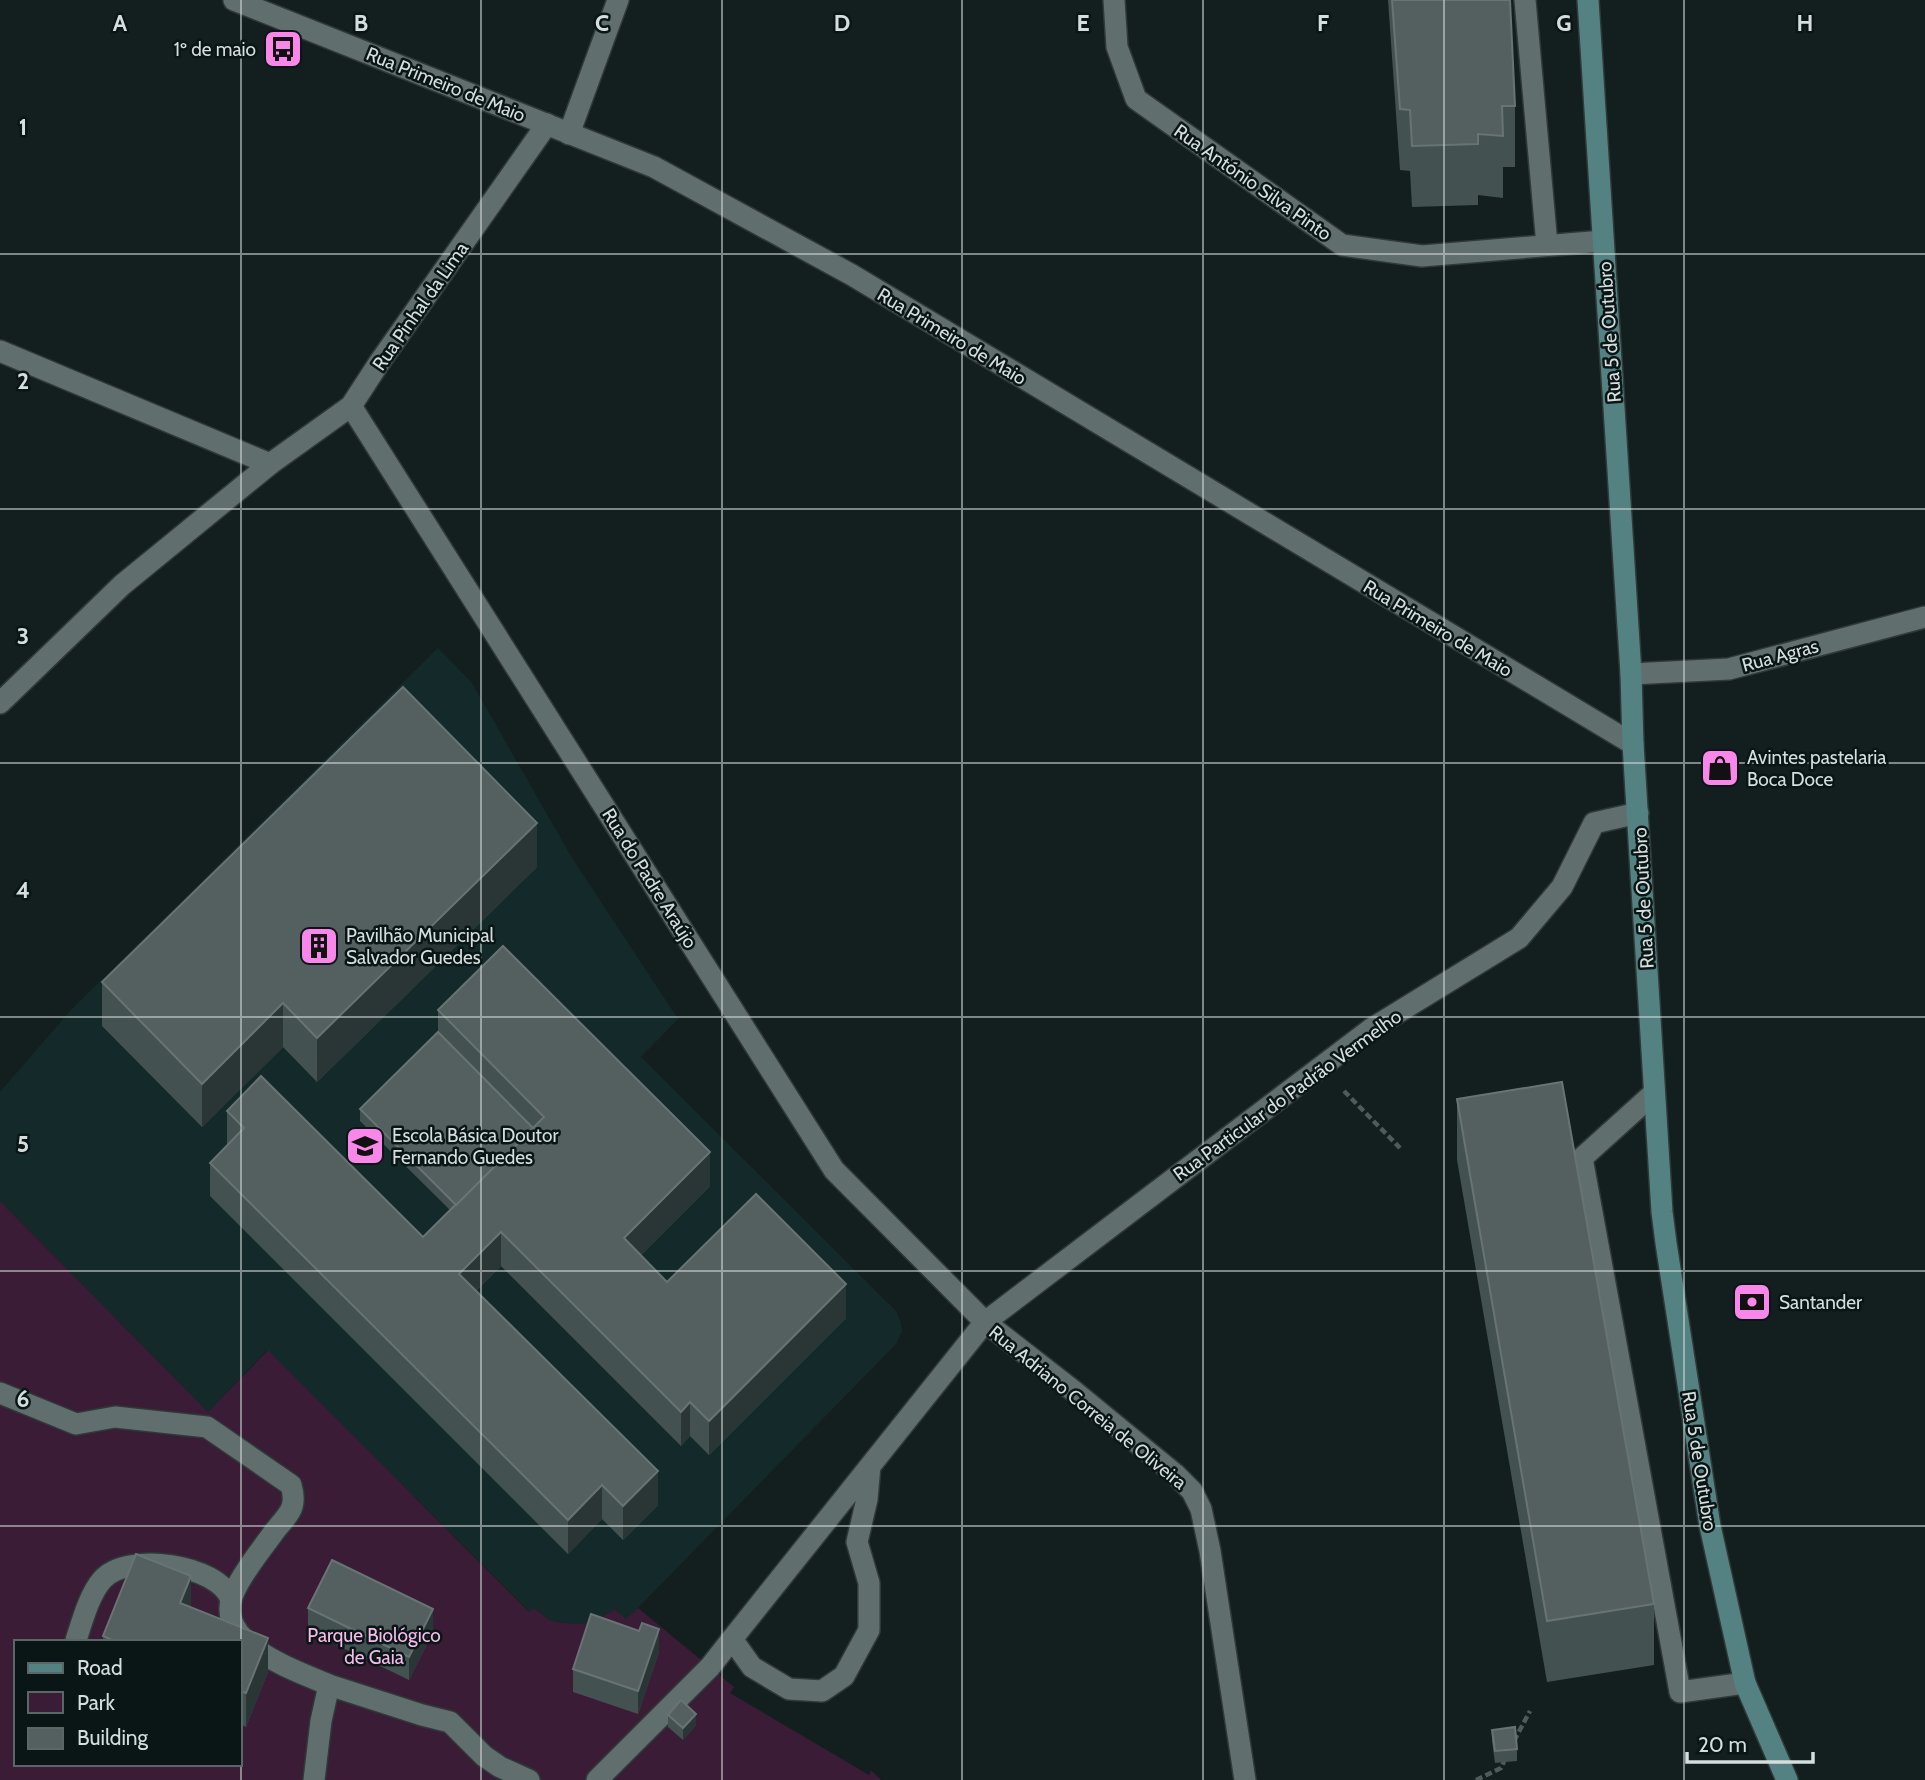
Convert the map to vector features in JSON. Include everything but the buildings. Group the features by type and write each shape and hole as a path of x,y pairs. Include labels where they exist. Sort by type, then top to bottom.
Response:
{"street":[{"name":"Rua Primeiro de Maio","path":"234,0 654,167 852,275 1633,744"},
{"path":"569,134 618,0"},
{"name":"Rua António Silva Pinto","path":"1114,0 1117,47 1136,99 1342,245 1422,256 1603,241"},
{"path":"1525,0 1547,245"},
{"name":"Rua 5 de Outubro","path":"1588,0 1662,1212 1710,1526 1745,1683 1787,1780"},
{"name":"Rua Pinhal da Lima","path":"0,703 122,585 270,464 351,407 547,124"},
{"path":"0,351 270,464"},
{"name":"Rua do Padre Araújo","path":"351,407 834,1170 985,1322"},
{"name":"Rua Agras","path":"1631,674 1729,669 1925,617"},
{"name":"Rua Particular do Padrão Vermelho","path":"593,1779 710,1667 985,1322 1371,1028 1519,938 1562,887 1594,823 1638,813"},
{"path":"1654,1093 1582,1158 1680,1692 1745,1683"},
{"name":"Rua Adriano Correia de Oliveira","path":"985,1322 1085,1400 1192,1491 1201,1509 1210,1551 1245,1780"},
{"path":"0,1394 76,1424 115,1417 207,1427 291,1485 293,1508 233,1591 232,1622 247,1643 275,1661 328,1685 450,1722 484,1756 500,1767 529,1780"},
{"path":"733,1639 752,1667 789,1689 822,1691 844,1676 869,1630 869,1583 857,1542 867,1499 870,1466"},
{"path":"76,1640 88,1607 102,1580 116,1570 144,1564 183,1568 219,1584 232,1600"},
{"path":"314,1780 328,1685"}],"path":[{"path":"1321,1067 1400,1147"},
{"path":"1512,1745 1530,1711"},
{"path":"1476,1780 1501,1768 1507,1756"}],"shaded area":[{"name":"Escola Básica Doutor Fernando Guedes","path":"438,648 472,683 572,858 678,1019 641,1057 896,1311 901,1323 902,1331 896,1344 626,1620 615,1609 596,1621 581,1624 549,1620 534,1608 530,1612 267,1350 208,1412 0,1201 0,1092 71,1010"}],"green space":[{"name":"Parque Biológico de Gaia","path":"0,1201 208,1412 268,1350 529,1612 534,1608 549,1620 581,1624 596,1621 615,1609 626,1619 638,1608 734,1687 730,1693 869,1775 871,1770 881,1780 0,1780"}],"place":[{"name":"1º de maio","path":"283,49"},
{"name":"Avintes pastelaria Boca Doce","path":"1720,768"},
{"name":"Pavilhão Municipal Salvador Guedes","path":"319,946"},
{"name":"Escola Básica Doutor Fernando Guedes","path":"365,1146"},
{"name":"Santander","path":"1752,1302"}]}
